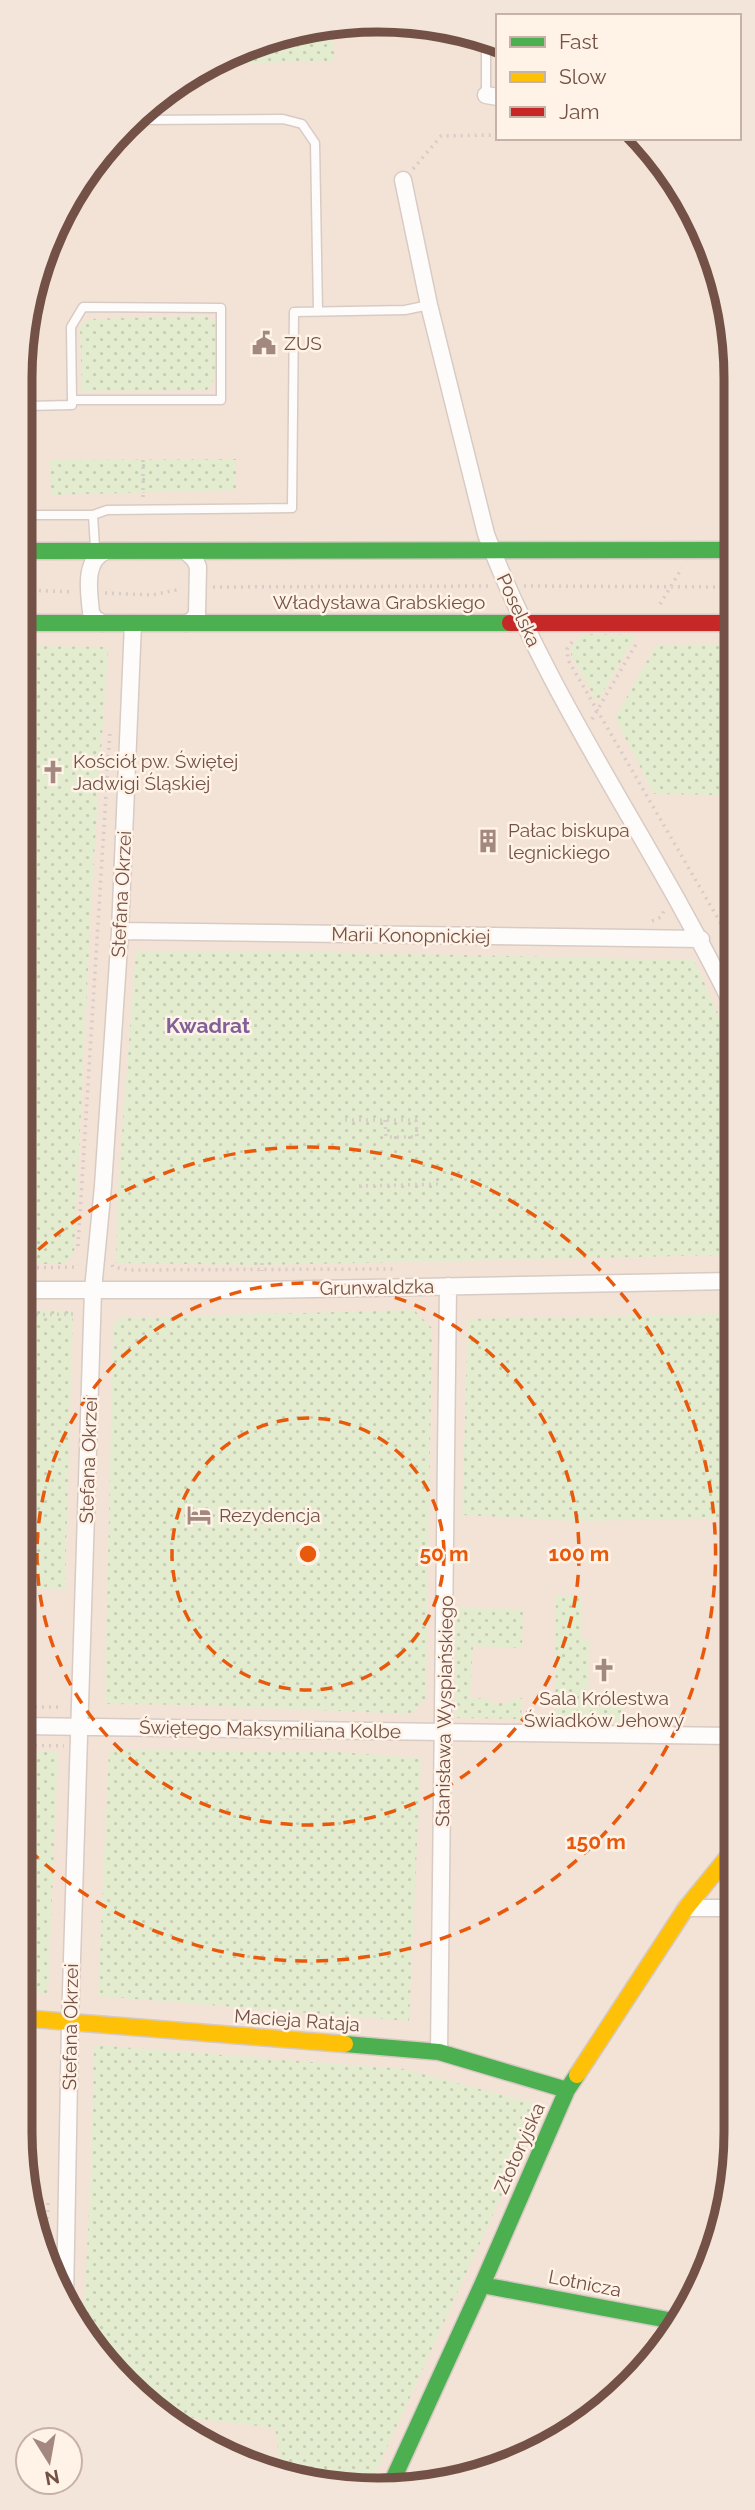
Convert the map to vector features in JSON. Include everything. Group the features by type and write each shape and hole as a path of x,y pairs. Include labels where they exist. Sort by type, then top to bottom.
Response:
{"street":[{"name":"Poselska","path":"403,180 429,305 492,551 522,622 701,939 724,997"},
{"path":"32,551 724,550"},
{"path":"100,551 91,565 90,593 91,612 94,618 102,623"},
{"path":"186,551 197,564 197,614 192,621 186,623"},
{"name":"Władysława Grabskiego","path":"32,623 522,622 645,628 724,623"},
{"name":"Stefana Okrzei","path":"65,2282 70,2023 93,1290 103,1186 120,931 133,623"},
{"name":"Marii Konopnickiej","path":"120,931 701,939"},
{"name":"Grunwaldzka","path":"32,1290 262,1290 724,1282"},
{"name":"Stanisława Wyspiańskiego","path":"439,2052 448,1286"},
{"name":"Świętego Maksymiliana Kolbe","path":"32,1726 724,1736"},
{"name":"Złotoryjska","path":"394,2478 567,2090 686,1908 724,1861"},
{"path":"686,1908 724,1908"},
{"name":"Macieja Rataja","path":"32,2019 439,2052 567,2090"},
{"name":"Lotnicza","path":"482,2285 668,2320"}],"lane":[{"path":"487,49 492,96"},
{"path":"146,120 283,119 302,124 315,143 318,312"},
{"path":"32,515 93,514 107,510 292,508 294,312 405,310 429,305"},
{"path":"32,406 72,405 71,327 83,307 221,308 221,400 72,400"},
{"path":"93,514 100,551"}],"path":[{"path":"403,180 441,136 496,135"},
{"path":"584,734 692,550"},
{"path":"32,590 152,595 197,587 724,586"},
{"path":"578,636 570,643 568,660 724,927"},
{"path":"32,1268 77,1267 110,729"},
{"path":"646,922 661,917 663,904"},
{"path":"345,1120 385,1120 418,1120 417,1137 386,1137 385,1120"},
{"path":"359,1186 440,1184"},
{"path":"262,1256 262,1265"},
{"path":"112,1265 129,1270 393,1269"},
{"path":"32,1745 65,1746"},
{"path":"47,2234 48,2198"}],"shaded area":[{"path":"355,32 400,32 445,38 496,53 496,140 629,140 638,149 665,185 688,224 712,288 721,332 724,378 724,2132 717,2200 705,2244 677,2306 638,2361 588,2407 531,2443 467,2467 423,2476 355,2478 288,2467 245,2452 204,2432 149,2393 103,2343 67,2286 43,2222 34,2178 32,355 38,310 58,245 90,185 117,149 149,117 185,90 245,58 310,38"}],"green space":[{"path":"334,34 334,61 232,64 288,43"},
{"path":"206,316 215,322 217,358 215,376 207,390 82,391 80,327 88,319"},
{"path":"236,459 236,490 51,495 50,460"},
{"path":"584,634 636,635 597,702 571,655 571,646"},
{"path":"724,644 723,795 654,794 615,718 656,645"},
{"path":"32,646 108,647 92,888 74,1255 64,1264 32,1264"},
{"path":"136,951 694,960 724,1026 724,1255 262,1265 116,1263 118,1186"},
{"path":"32,1310 73,1311 65,1589 32,1588"},
{"path":"414,1310 432,1328 426,1699 410,1714 105,1704 113,1324 120,1318"},
{"path":"724,1314 724,1518 574,1521 462,1515 468,1319"},
{"path":"556,1595 581,1595 581,1639 589,1640 588,1699 623,1700 623,1721 555,1720"},
{"path":"456,1608 523,1609 522,1648 473,1646 470,1698 492,1699 492,1703 509,1703 510,1699 522,1698 521,1719 455,1718"},
{"path":"109,1749 338,1752 421,1758 409,2021 98,1996"},
{"path":"32,1751 58,1752 48,1994 32,1993"},
{"path":"94,2045 404,2069 533,2103 537,2118 373,2478 332,2476 278,2464 275,2428 180,2416 149,2393 117,2361 84,2315"}],"traffic: fast":[{"path":"32,551 724,550"},
{"path":"32,623 510,623"},
{"path":"345,2044 439,2052 567,2090"},
{"path":"394,2478 567,2090 577,2075"},
{"path":"482,2285 668,2320"}],"traffic: slow":[{"path":"577,2075 686,1908 724,1861"},
{"path":"32,2019 345,2044"}],"traffic: jam":[{"path":"510,623 724,623"}],"place":[{"name":"ZUS","path":"264,343"},
{"name":"Kościół pw. Świętej Jadwigi Śląskiej","path":"53,772"},
{"name":"Pałac biskupa legnickiego","path":"488,841"},
{"name":"Rezydencja","path":"199,1515"},
{"name":"Sala Królestwa Świadków Jehowy","path":"604,1670"}],"district":[{"name":"Kwadrat","path":"208,1026"}]}
